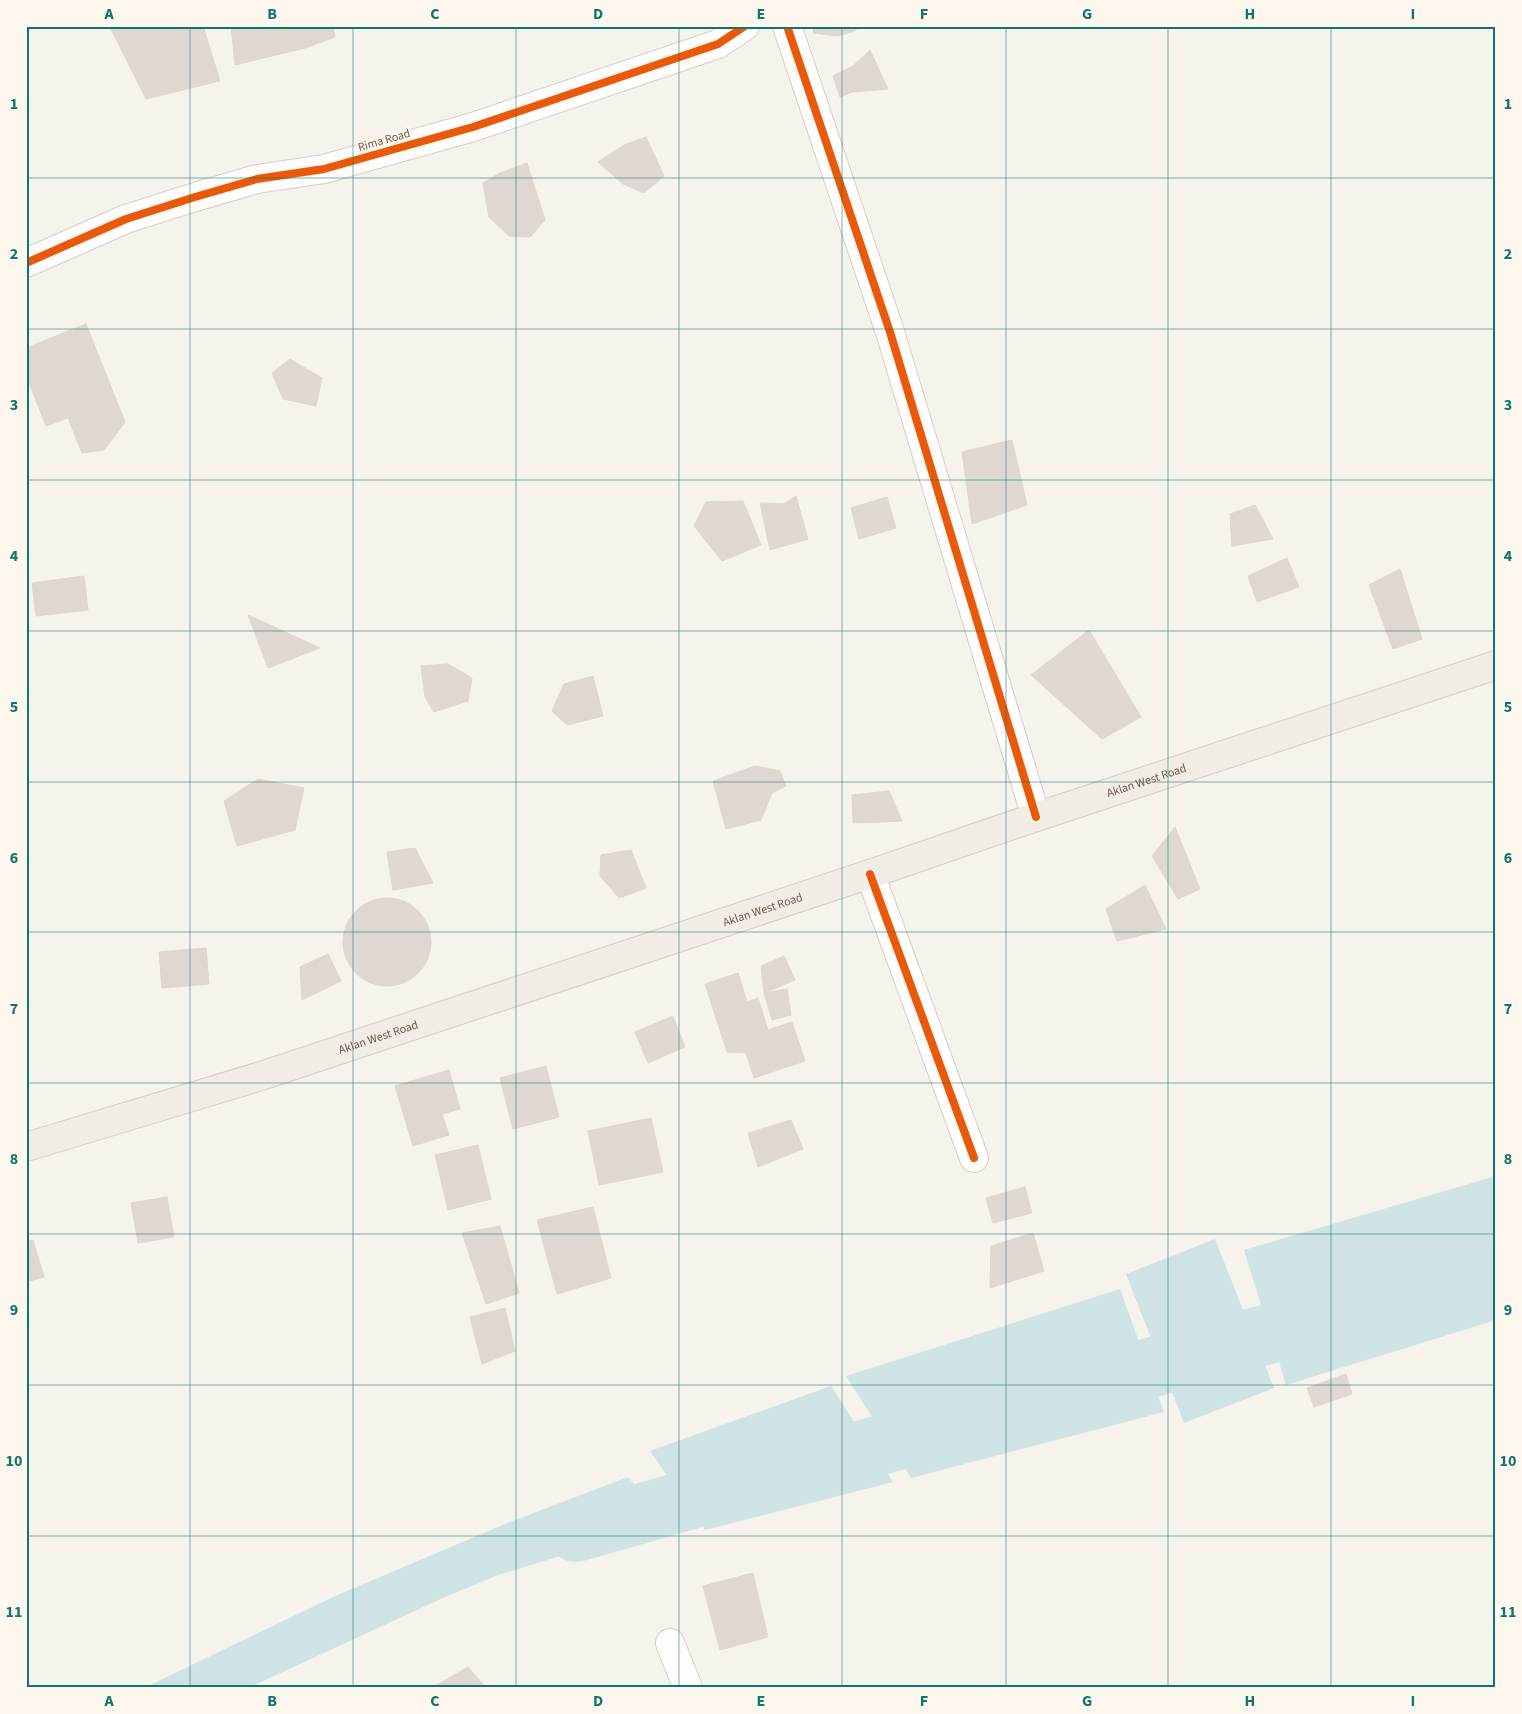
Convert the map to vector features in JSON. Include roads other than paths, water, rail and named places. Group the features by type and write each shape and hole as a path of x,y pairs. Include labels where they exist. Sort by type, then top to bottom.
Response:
{"main road":[{"name":"Aklan West Road","path":"26,1147 261,1076 1036,817 1496,666"}],"street":[{"name":"Rima Road","path":"26,263 126,219 195,197 257,179 324,169 482,124 718,44 745,26"},
{"path":"787,26 890,332 1036,817"},
{"path":"870,874 974,1158"},
{"path":"670,1643 688,1688"}],"waterway":[{"path":"1069,1391 1496,1269"},
{"path":"576,1532 968,1420"}]}
